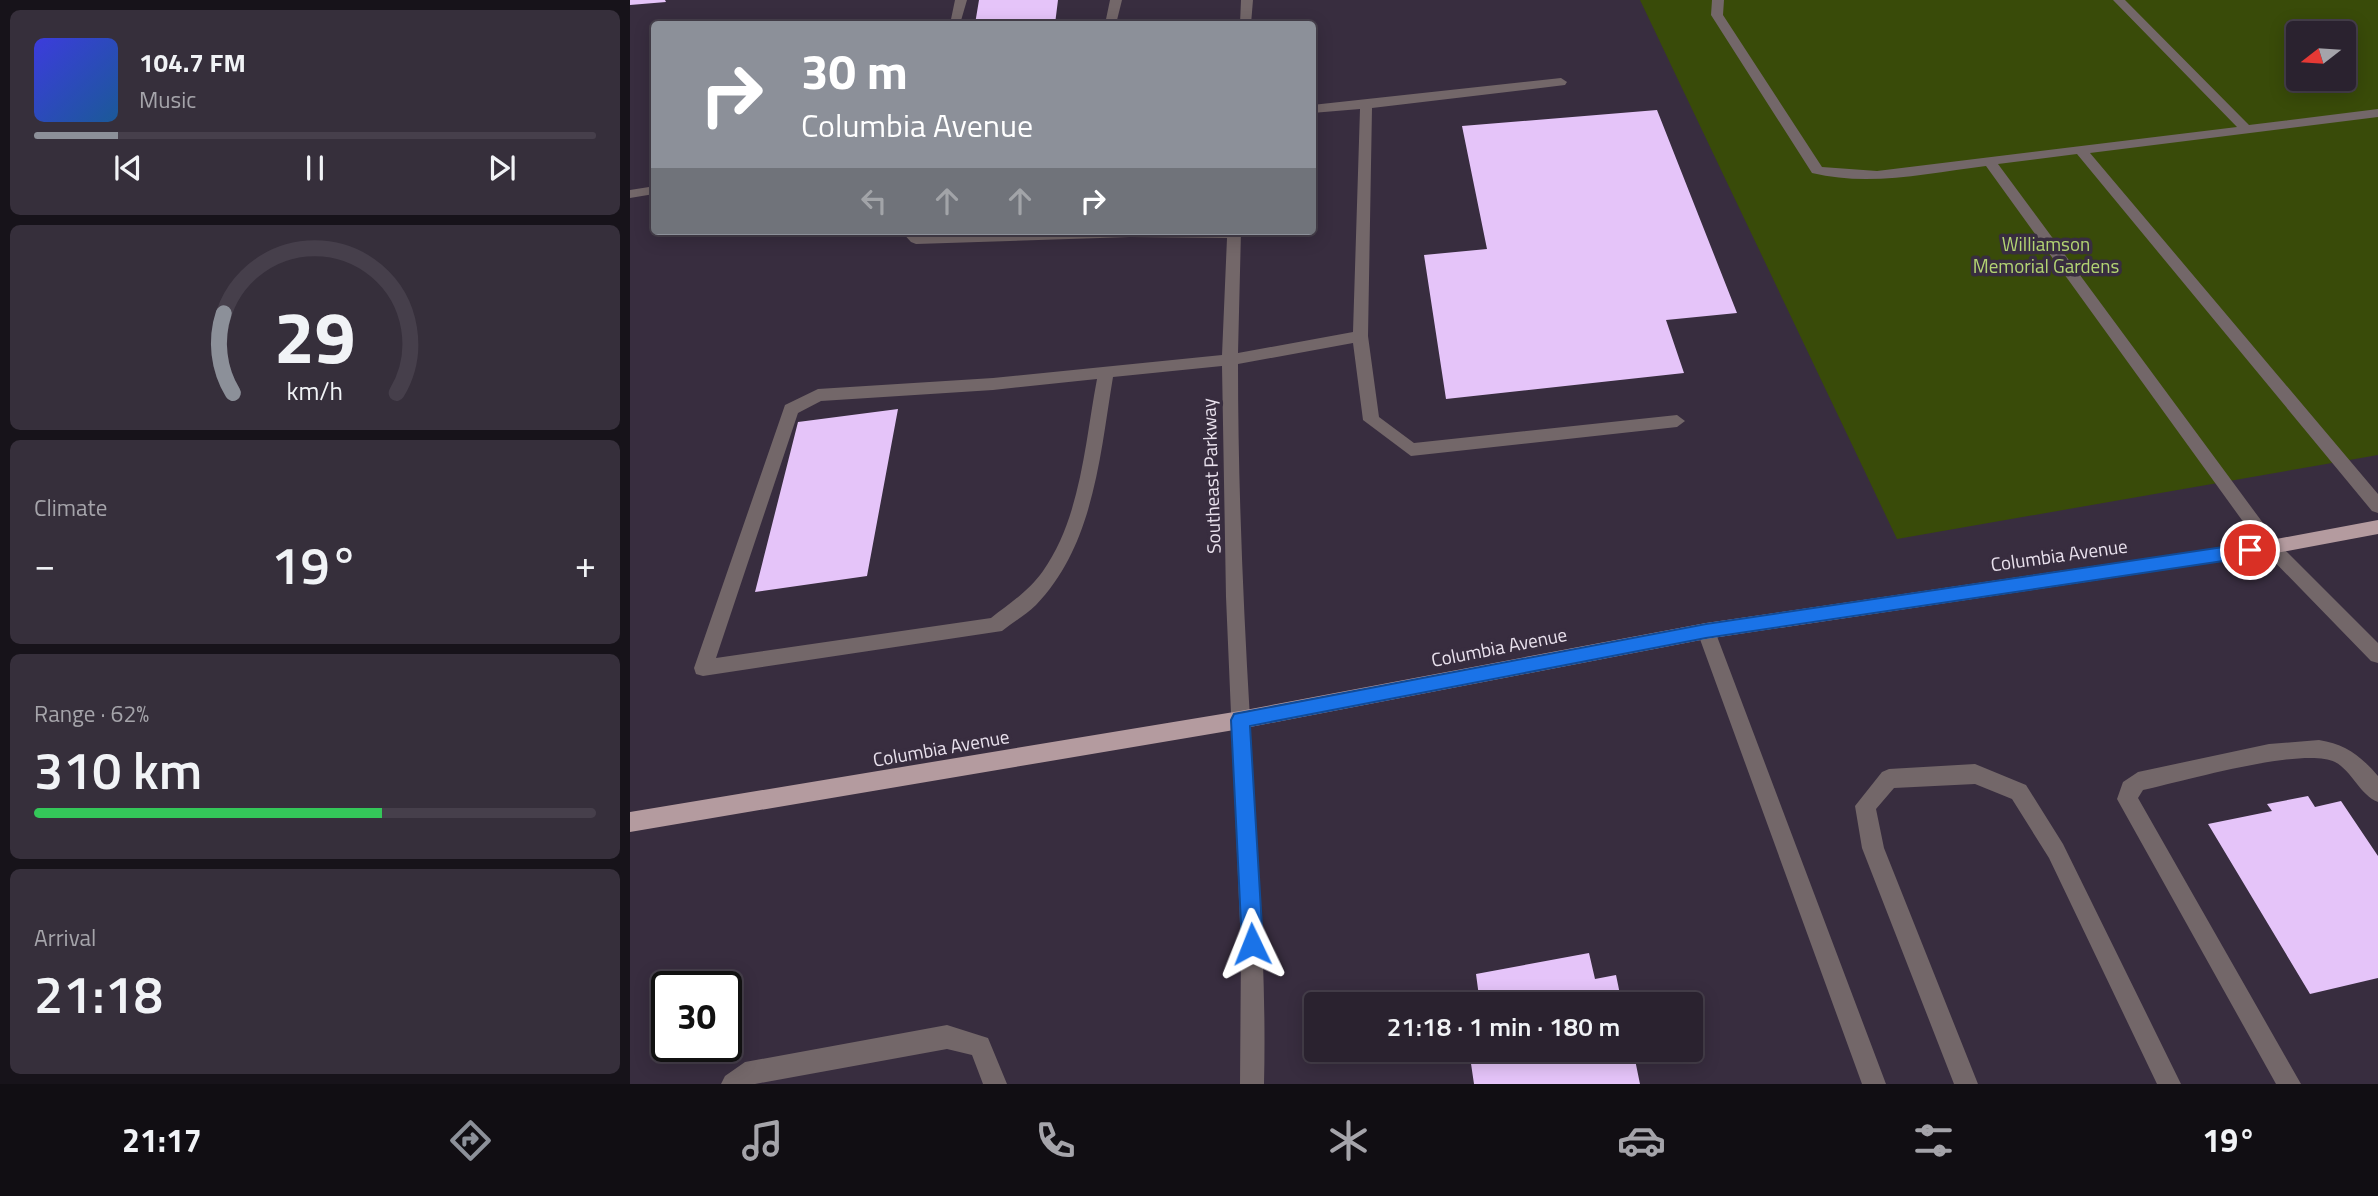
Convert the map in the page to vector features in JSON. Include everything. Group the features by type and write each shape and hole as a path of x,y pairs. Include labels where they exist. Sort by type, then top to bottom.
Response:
{"main road":[{"name":"Columbia Avenue","path":"630,822 1240,720 1706,631 2271,547 2378,527"}],"street":[{"path":"956,21 961,0"},
{"path":"1112,21 1116,0"},
{"path":"1246,21 1247,0"},
{"path":"1718,0 1717,15 1817,170 1837,174 1877,175 2082,152 2378,113"},
{"path":"2119,0 2247,130"},
{"path":"1316,109 1561,82"},
{"path":"1366,104 1360,336 1371,420 1411,450 1677,421"},
{"path":"2082,152 2378,506"},
{"path":"1990,162 2271,547 2378,654"},
{"path":"630,194 649,191"},
{"path":"912,235 916,239 1006,235"},
{"name":"Southeast Parkway","path":"1234,235 1228,360 1240,720 1255,1017 1252,1084"},
{"path":"1106,371 1079,512 1063,557 1031,599 995,625 703,668 791,409 818,395 993,384 1106,371 1228,360 1360,336"},
{"path":"1706,631 1874,1084"},
{"path":"2289,1084 2127,799 2130,789 2138,782 2297,749 2334,752 2367,777 2378,792"},
{"path":"1966,1084 1873,848 1865,806 1889,779 1975,774 2018,792 2056,851 2169,1084"},
{"path":"733,1084 745,1074 947,1037 980,1046 995,1084"}],"green space":[{"name":"Williamson Memorial Gardens","path":"1640,0 2378,0 2378,455 1897,539"}],"building":[{"path":"630,0 665,0 666,2 630,5"},
{"path":"979,0 1058,0 1055,21 976,21"},
{"path":"1657,110 1737,313 1666,320 1684,373 1446,399 1424,255 1487,249 1462,126"},
{"path":"898,409 867,576 755,592 798,422"},
{"path":"2308,796 2315,807 2341,801 2378,856 2378,978 2310,994 2208,824 2272,811 2267,804"},
{"path":"1589,953 1595,979 1616,975 1620,992 1478,992 1476,974"},
{"path":"1471,1062 1635,1062 1640,1084 1474,1084"}],"route":[{"path":"1252,944 1248,821 1240,720 1706,631 2250,550"}]}
